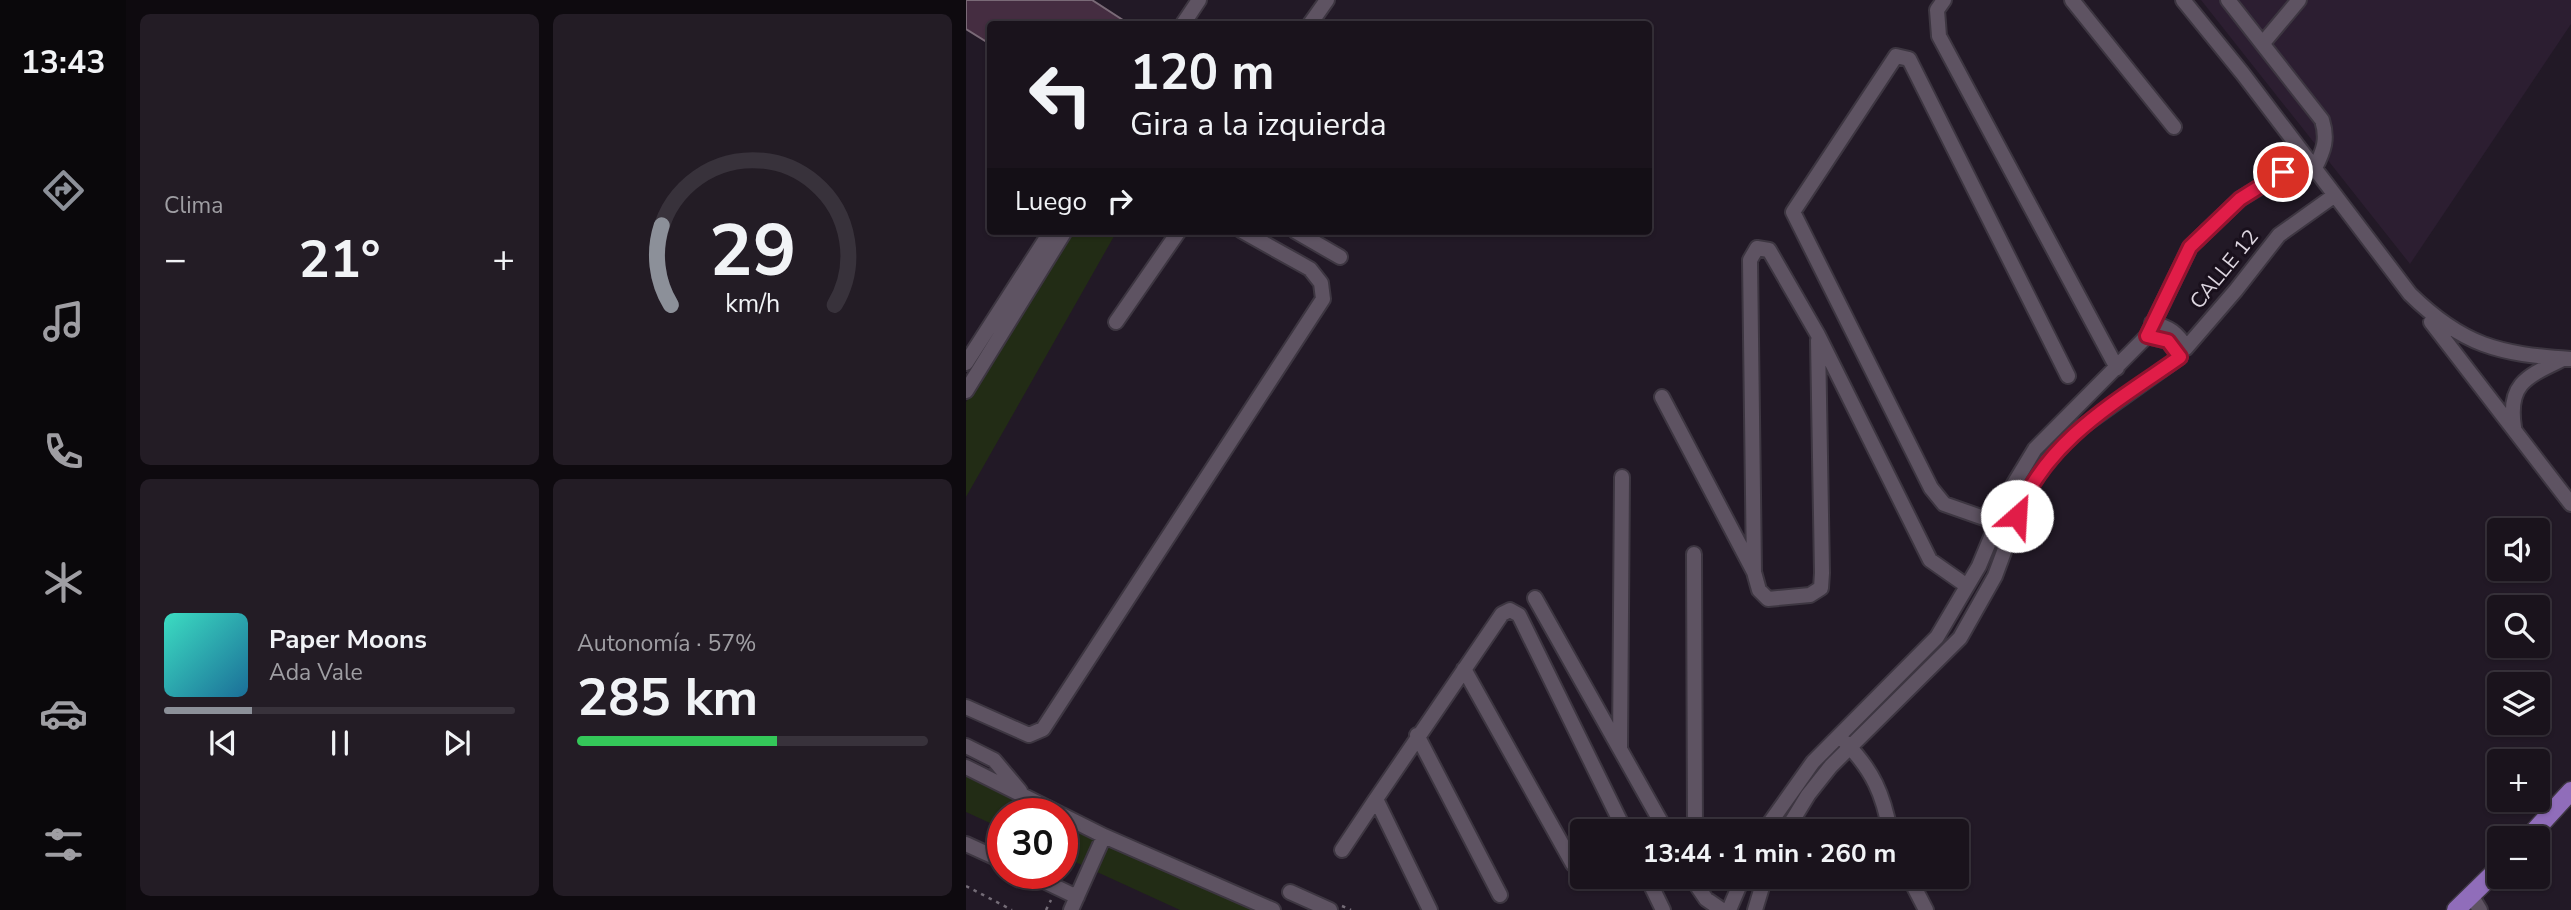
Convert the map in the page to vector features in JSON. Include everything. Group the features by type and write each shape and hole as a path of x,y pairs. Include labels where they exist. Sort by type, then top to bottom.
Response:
{"main road":[{"path":"2539,826 2571,791"},
{"path":"2456,910 2475,903 2487,886"}],"street":[{"path":"1185,21 1199,0"},
{"path":"1312,21 1327,0"},
{"path":"1944,0 1937,10 1939,36 2118,368"},
{"path":"2072,0 2174,127"},
{"path":"2228,0 2322,120 2326,135 2323,151 2311,163"},
{"path":"2263,43 2299,0"},
{"path":"2190,2 2571,504"},
{"path":"1998,523 1944,504 1931,488 1793,212 1896,55 1909,59 2068,376"},
{"name":"CALLE 12","path":"2311,163 2240,199 2190,247 2149,330 2178,334 2186,348 2279,235 2335,195"},
{"path":"966,363 1048,235"},
{"path":"966,391 1063,235"},
{"path":"1116,322 1177,235"},
{"path":"966,707 1029,735 1043,729 1323,299 1321,283 1310,269 1249,235"},
{"path":"1302,235 1340,257"},
{"path":"1754,572 1750,260 1757,248 1769,250 1818,335 1930,560 1967,586"},
{"path":"2410,294 2441,322 2466,338 2498,350 2567,359"},
{"path":"1772,819 1812,762 1937,637 1979,566 2012,487 2035,450 2118,368 2149,330 2168,341 2180,357 2079,429 2048,461 2025,495 1994,576 1960,638 1831,766 1793,819"},
{"path":"1662,397 1754,572 1759,590 1768,598 1810,595 1821,588 1818,335"},
{"path":"2515,432 2511,408 2515,390 2528,376 2567,359"},
{"path":"1620,749 1622,477"},
{"path":"2012,487 2025,495"},
{"path":"1694,554 1695,819"},
{"path":"1979,566 1994,576"},
{"path":"1535,598 1659,819"},
{"path":"1342,850 1502,614 1510,610 1519,615 1619,819"},
{"path":"1464,669 1570,859"},
{"path":"1418,735 1500,895"},
{"path":"1837,735 1874,778 1886,819"},
{"path":"966,746 994,760 1023,795"},
{"path":"966,767 1029,798"},
{"path":"1376,799 1430,910"},
{"path":"1078,823 1273,910"},
{"path":"1052,889 1074,903 1104,836"},
{"path":"966,844 987,854"},
{"path":"1653,889 1663,910"},
{"path":"1700,889 1706,900 1722,910"},
{"path":"1729,910 1738,889"},
{"path":"1755,910 1761,889"},
{"path":"1915,889 1926,910"},
{"path":"1290,892 1327,910"}],"path":[{"path":"966,886 1012,910"}],"shaded area":[{"path":"2201,0 2571,0 2571,24 2410,264"}],"green space":[{"path":"1068,235 1115,235 966,497 966,402"},
{"path":"966,773 1020,798 987,798 987,822 966,812"},
{"path":"1078,825 1261,910 1180,910 1078,863"}],"building":[{"path":"966,0 1092,0 1124,21 987,21 987,42 966,29"}],"route":[{"path":"2017,516 2025,495 2048,461 2079,429 2180,357 2168,341 2147,336 2190,247 2240,199 2283,172"}]}
